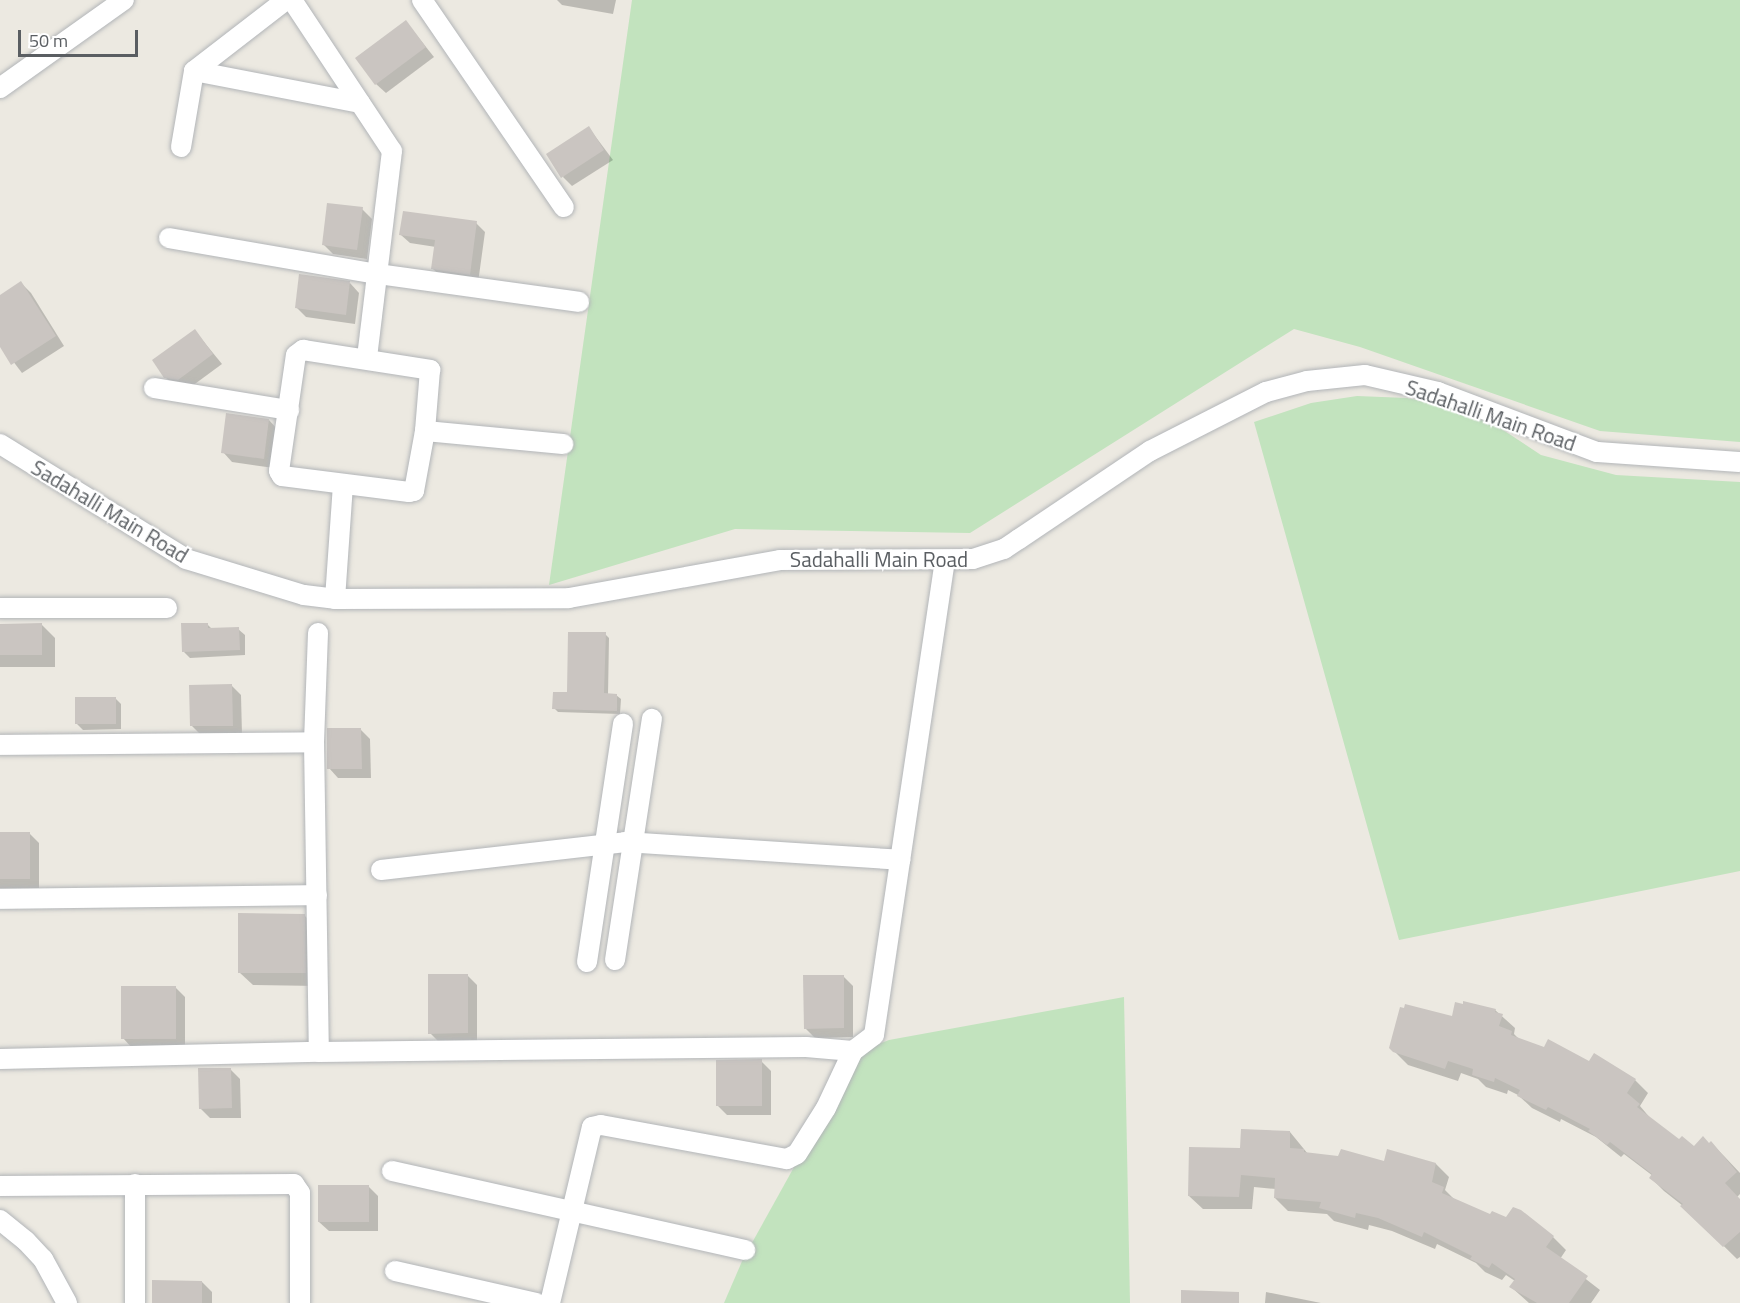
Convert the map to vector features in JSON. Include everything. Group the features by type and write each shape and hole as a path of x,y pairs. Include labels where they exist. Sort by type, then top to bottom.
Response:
{"street":[{"path":"0,88 124,0"},
{"path":"181,147 194,71 286,0"},
{"path":"292,0 392,151 367,359"},
{"path":"422,0 564,207"},
{"path":"194,71 360,103"},
{"path":"169,237 378,274 579,302"},
{"path":"303,350 430,370 425,431 414,491 285,477 280,474 289,410 298,352 303,350"},
{"name":"Sadahalli Main Road","path":"0,444 186,559 304,595 335,599 569,598 780,560 973,560 1004,549 1150,451 1266,392 1306,381 1365,375 1438,392 1597,452 1740,462"},
{"path":"154,388 289,410"},
{"path":"425,431 563,444"},
{"path":"335,599 343,484"},
{"path":"550,1303 589,1131 597,1125 780,1158 792,1157 797,1154 826,1108 853,1051 874,1035 945,561"},
{"path":"0,608 167,608"},
{"path":"318,633 314,742 319,1052"},
{"path":"615,960 652,718"},
{"path":"587,962 623,724"},
{"path":"0,746 314,742"},
{"path":"381,870 633,842 900,860"},
{"path":"0,899 316,895"},
{"path":"0,1059 319,1052 806,1047 853,1051"},
{"path":"392,1172 745,1250"},
{"path":"135,1184 135,1303"},
{"path":"0,1186 294,1184 300,1193 300,1303"},
{"path":"0,1220 26,1240 43,1259 67,1303"},
{"path":"395,1271 536,1303"}],"green space":[{"path":"632,0 1740,0 1740,442 1600,431 1360,347 1294,329 970,533 735,529 549,585"},
{"path":"1357,396 1407,398 1455,408 1500,428 1541,455 1616,475 1740,482 1740,871 1399,940 1254,422 1311,403"},
{"path":"1124,997 1130,1303 724,1303 743,1259 858,1052 889,1040"}],"building":[{"path":"406,20 426,47 375,85 355,58"},
{"path":"589,126 604,150 561,178 546,154"},
{"path":"327,203 363,207 357,250 322,245"},
{"path":"403,211 477,221 470,275 431,269 435,240 399,235"},
{"path":"299,274 350,281 346,315 295,308"},
{"path":"21,281 56,336 11,365 0,347 0,295"},
{"path":"195,329 213,354 178,380 164,378 152,360"},
{"path":"226,413 269,419 264,459 221,453"},
{"path":"42,623 42,655 0,655 0,624"},
{"path":"181,623 208,623 208,628 239,627 240,650 182,652"},
{"path":"568,632 606,632 604,693 617,694 617,711 552,709 553,692 567,692"},
{"path":"232,684 233,726 190,726 189,685"},
{"path":"75,697 116,697 116,724 75,724"},
{"path":"327,728 361,728 362,769 327,769"},
{"path":"0,832 30,832 30,879 0,879"},
{"path":"238,913 305,914 306,973 238,973"},
{"path":"428,974 468,974 468,1033 428,1034"},
{"path":"803,975 844,975 844,1028 804,1029"},
{"path":"121,986 176,986 176,1039 121,1039"},
{"path":"1463,1001 1496,1009 1495,1012 1503,1014 1499,1026 1512,1031 1511,1035 1544,1047 1548,1039 1589,1061 1594,1053 1636,1079 1627,1093 1640,1104 1637,1107 1679,1139 1682,1136 1694,1146 1703,1136 1709,1143 1711,1141 1737,1172 1725,1183 1740,1199 1740,1232 1723,1247 1680,1206 1683,1204 1649,1178 1652,1174 1610,1142 1607,1145 1588,1131 1590,1129 1548,1107 1546,1110 1517,1096 1520,1090 1495,1078 1494,1082 1472,1075 1473,1069 1448,1061 1445,1069 1393,1052 1389,1048 1400,1007 1404,1008 1405,1004 1452,1016 1455,1002 1463,1004"},
{"path":"762,1059 762,1106 716,1106 716,1060"},
{"path":"198,1068 231,1068 232,1108 199,1109"},
{"path":"1241,1129 1290,1131 1290,1148 1304,1149 1304,1152 1338,1156 1341,1149 1384,1161 1387,1149 1436,1163 1432,1182 1444,1187 1442,1193 1490,1214 1492,1211 1506,1217 1513,1207 1521,1210 1554,1236 1546,1247 1588,1276 1569,1303 1537,1303 1509,1287 1515,1279 1492,1263 1489,1268 1470,1259 1472,1256 1424,1232 1422,1237 1378,1218 1356,1213 1355,1218 1319,1208 1321,1202 1274,1198 1275,1178 1241,1175 1239,1197 1188,1196 1189,1147 1240,1148"},
{"path":"318,1185 369,1185 369,1222 318,1222"},
{"path":"152,1280 202,1281 202,1303 152,1303"},
{"path":"1181,1290 1239,1292 1239,1303 1181,1303"}]}
